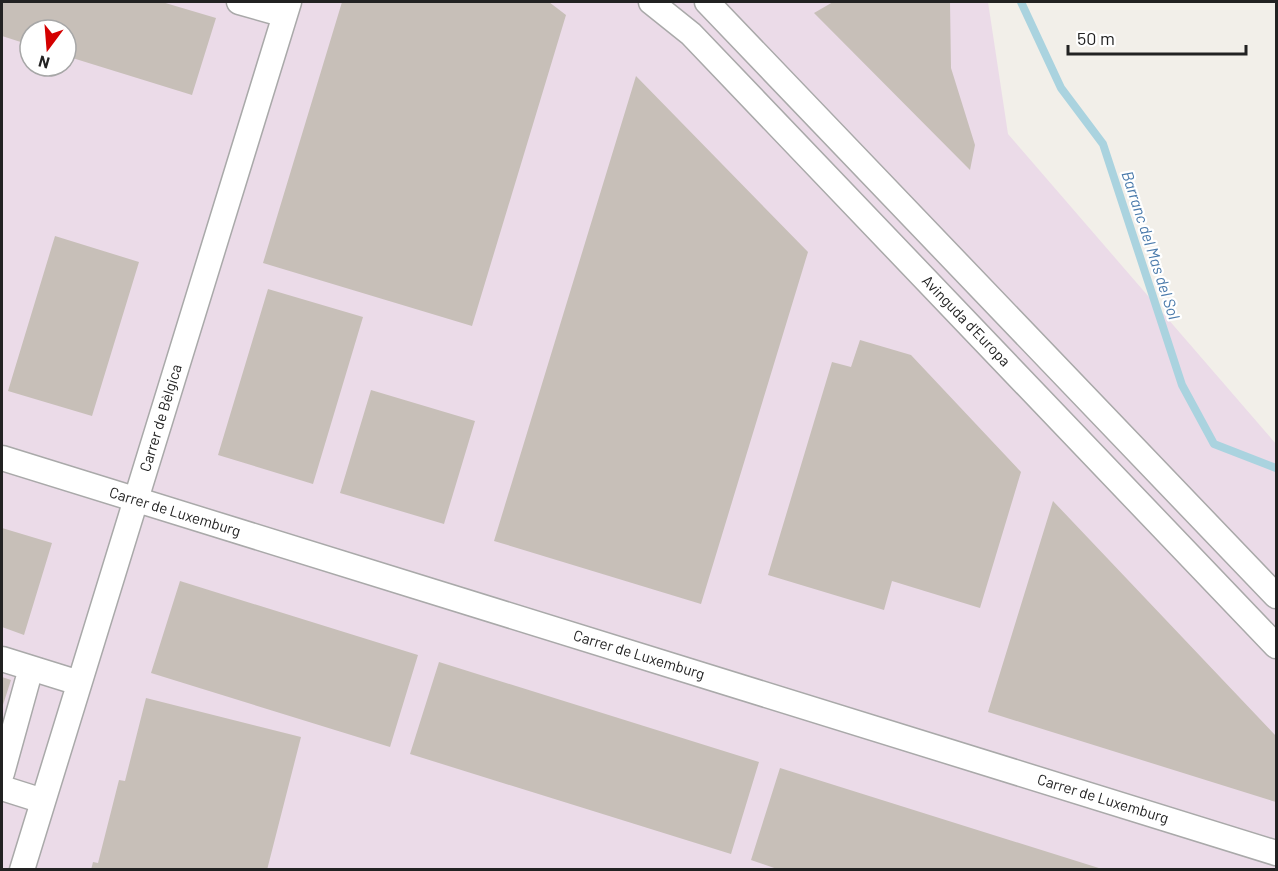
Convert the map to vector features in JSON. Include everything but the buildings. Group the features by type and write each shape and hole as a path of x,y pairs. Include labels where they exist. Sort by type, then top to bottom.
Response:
{"street":[{"path":"239,2 287,8"},
{"name":"Avinguda d'Europa","path":"651,2 691,34 1276,646"},
{"path":"707,2 1276,596"},
{"name":"Carrer de Bèlgica","path":"22,870 287,8"},
{"name":"Carrer de Luxemburg","path":"2,458 1276,853"},
{"path":"2,659 80,683"},
{"path":"2,773 32,668"},
{"path":"2,788 43,801"}],"shaded area":[{"path":"2,2 988,2 1008,134 1276,444 1276,869 2,870"}],"waterway":[{"name":"Barranc del Mas del Sol","path":"1021,2 1061,88 1103,144 1182,385 1214,444 1276,468"}]}
